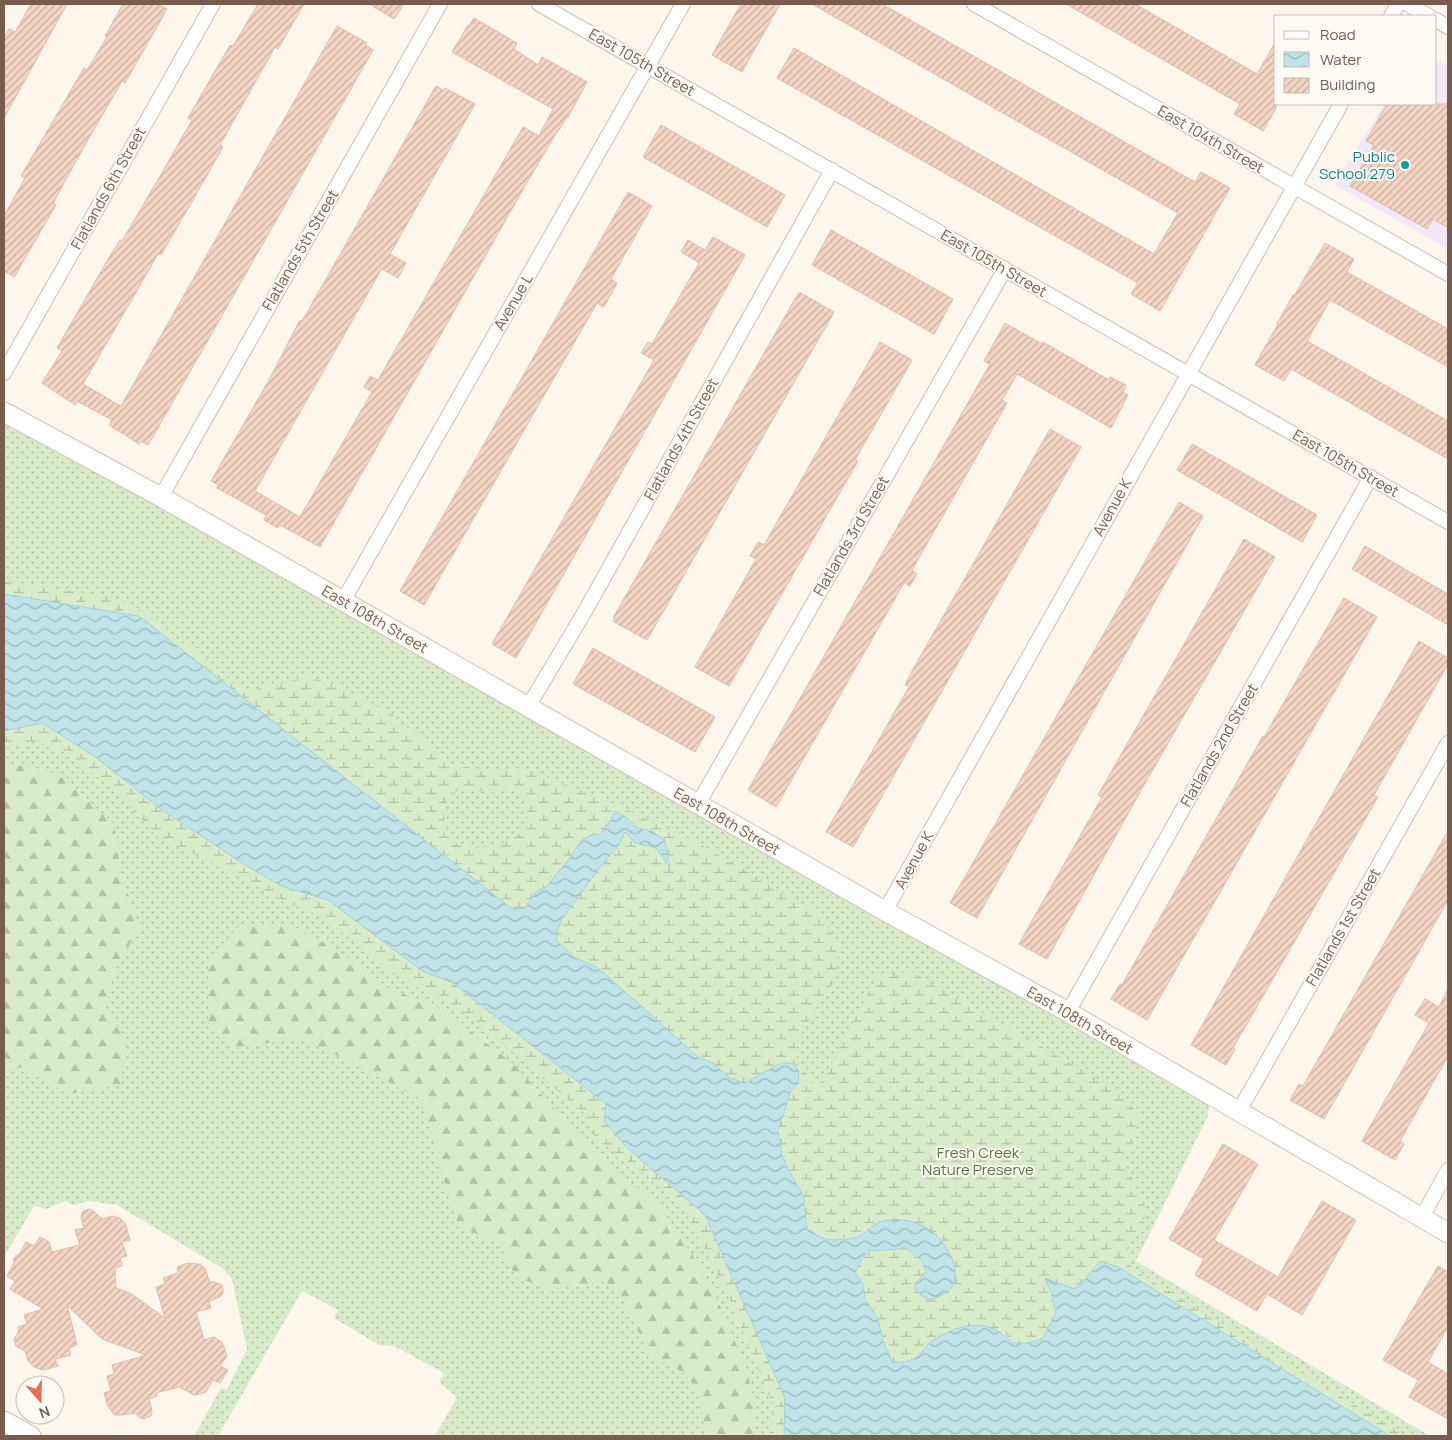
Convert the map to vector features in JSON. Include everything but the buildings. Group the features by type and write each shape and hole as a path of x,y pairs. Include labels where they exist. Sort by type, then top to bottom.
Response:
{"street":[{"name":"Flatlands 6th Street","path":"4,372 212,4"},
{"name":"Flatlands 5th Street","path":"161,497 440,4"},
{"name":"East 105th Street","path":"539,4 1448,522"},
{"name":"Avenue L","path":"343,601 683,4"},
{"name":"East 104th Street","path":"974,4 1448,274"},
{"path":"1392,15 1398,4"},
{"path":"1407,4 1427,15"},
{"path":"1437,21 1448,27"},
{"name":"Avenue K","path":"885,911 1340,105"},
{"name":"Flatlands 4th Street","path":"528,707 584,613 832,170"},
{"name":"Flatlands 3rd Street","path":"698,804 1004,268"},
{"name":"East 108th Street","path":"4,412 161,497 885,911 1068,1012 1448,1232"},
{"name":"Flatlands 2nd Street","path":"1068,1012 1371,477"},
{"name":"Flatlands 1st Street","path":"1238,1112 1448,742"},
{"path":"1422,1217 1448,1170"},
{"path":"4,1421 31,1436"}],"shaded area":[{"name":"Public School 279","path":"1437,60 1448,66 1448,249 1335,185 1383,105 1437,105"}],"green space":[{"name":"Fresh Creek Nature Preserve","path":"4,413 1214,1097 1207,1113 1209,1114 1136,1261 1430,1436 1339,1436 4,612"},
{"path":"4,581 105,596 138,608 245,692 294,680 303,675 336,685 391,713 446,762 475,770 527,770 601,798 698,843 815,911 829,929 839,947 834,981 797,1040 794,1056 815,1086 822,1082 878,974 912,972 1122,1093 1139,1117 1136,1132 1124,1162 1148,1212 1127,1249 1131,1268 1406,1436 1390,1436 1118,1267 1100,1261 1080,1286 1074,1289 1046,1278 1056,1313 1042,1339 1028,1343 1013,1343 1004,1333 934,1339 914,1359 893,1363 883,1341 878,1320 865,1298 863,1284 855,1274 861,1260 868,1251 905,1247 922,1263 926,1272 916,1281 955,1282 954,1264 879,1222 860,1235 833,1240 807,1229 804,1197 782,1155 778,1130 791,1091 798,1084 781,1063 745,1083 730,1078 713,1063 698,1057 598,968 576,958 557,941 557,932 562,919 607,858 618,847 625,831 647,846 656,848 669,866 665,840 651,831 638,828 627,818 615,811 609,823 600,834 591,835 582,840 546,887 536,892 525,908 511,908 139,616 4,594","holes":["517,787 526,800 528,816 521,833 499,845 473,848 449,841 442,808 459,788 496,793"]},
{"path":"43,718 338,890 716,1211 798,1436 435,1436 457,1397 439,1382 444,1373 394,1346 379,1345 334,1318 338,1310 302,1291 218,1436 194,1436 221,1388 227,1390 247,1349 232,1279 222,1268 117,1205 90,1201 73,1205 65,1201 47,1209 34,1206 4,1257 4,726"},
{"path":"42,723 94,756 162,810 281,886 328,900 422,971 453,983 606,1104 628,1149 705,1215 785,1398 784,1436 769,1436 774,1407 726,1291 683,1208 652,1179 595,1138 588,1117 471,1016 394,975 324,917 290,904 205,859 159,839 119,794 66,752 31,742 4,748 4,731"},
{"path":"4,762 58,774 113,823 118,845 119,868 140,929 118,961 105,1008 127,1041 120,1085 69,1094 21,1067 4,1073"},
{"path":"293,926 343,954 380,985 438,1007 514,1064 593,1152 612,1169 657,1202 701,1268 720,1306 744,1363 756,1405 754,1436 707,1436 697,1389 681,1371 654,1359 643,1342 622,1298 603,1282 549,1289 516,1277 500,1245 458,1225 437,1157 437,1145 418,1097 303,1038 233,1048 208,1021 208,961 238,927"}],"water":[{"path":"4,594 139,616 511,908 525,908 536,892 546,887 582,840 591,835 600,834 609,823 615,811 627,818 638,828 651,831 665,840 670,868 656,848 635,843 625,832 618,847 607,858 562,919 557,931 557,941 576,958 598,968 698,1057 713,1063 730,1078 745,1083 781,1063 793,1063 799,1071 798,1084 791,1091 778,1131 782,1155 804,1197 807,1229 825,1238 835,1240 858,1236 880,1222 898,1220 924,1226 944,1244 953,1261 955,1280 949,1291 933,1299 929,1300 915,1289 916,1282 926,1272 922,1262 905,1247 868,1251 855,1273 863,1284 865,1298 878,1320 883,1341 893,1363 913,1359 932,1341 945,1333 966,1326 976,1325 995,1329 1013,1343 1028,1343 1042,1339 1056,1313 1051,1292 1045,1278 1074,1289 1080,1285 1100,1261 1118,1267 1390,1436 784,1436 785,1398 705,1215 628,1149 604,1121 606,1104 453,983 422,971 328,900 281,886 245,865 162,810 94,756 42,723 4,731"}],"place":[{"name":"Public School 279","path":"1405,165"}]}
